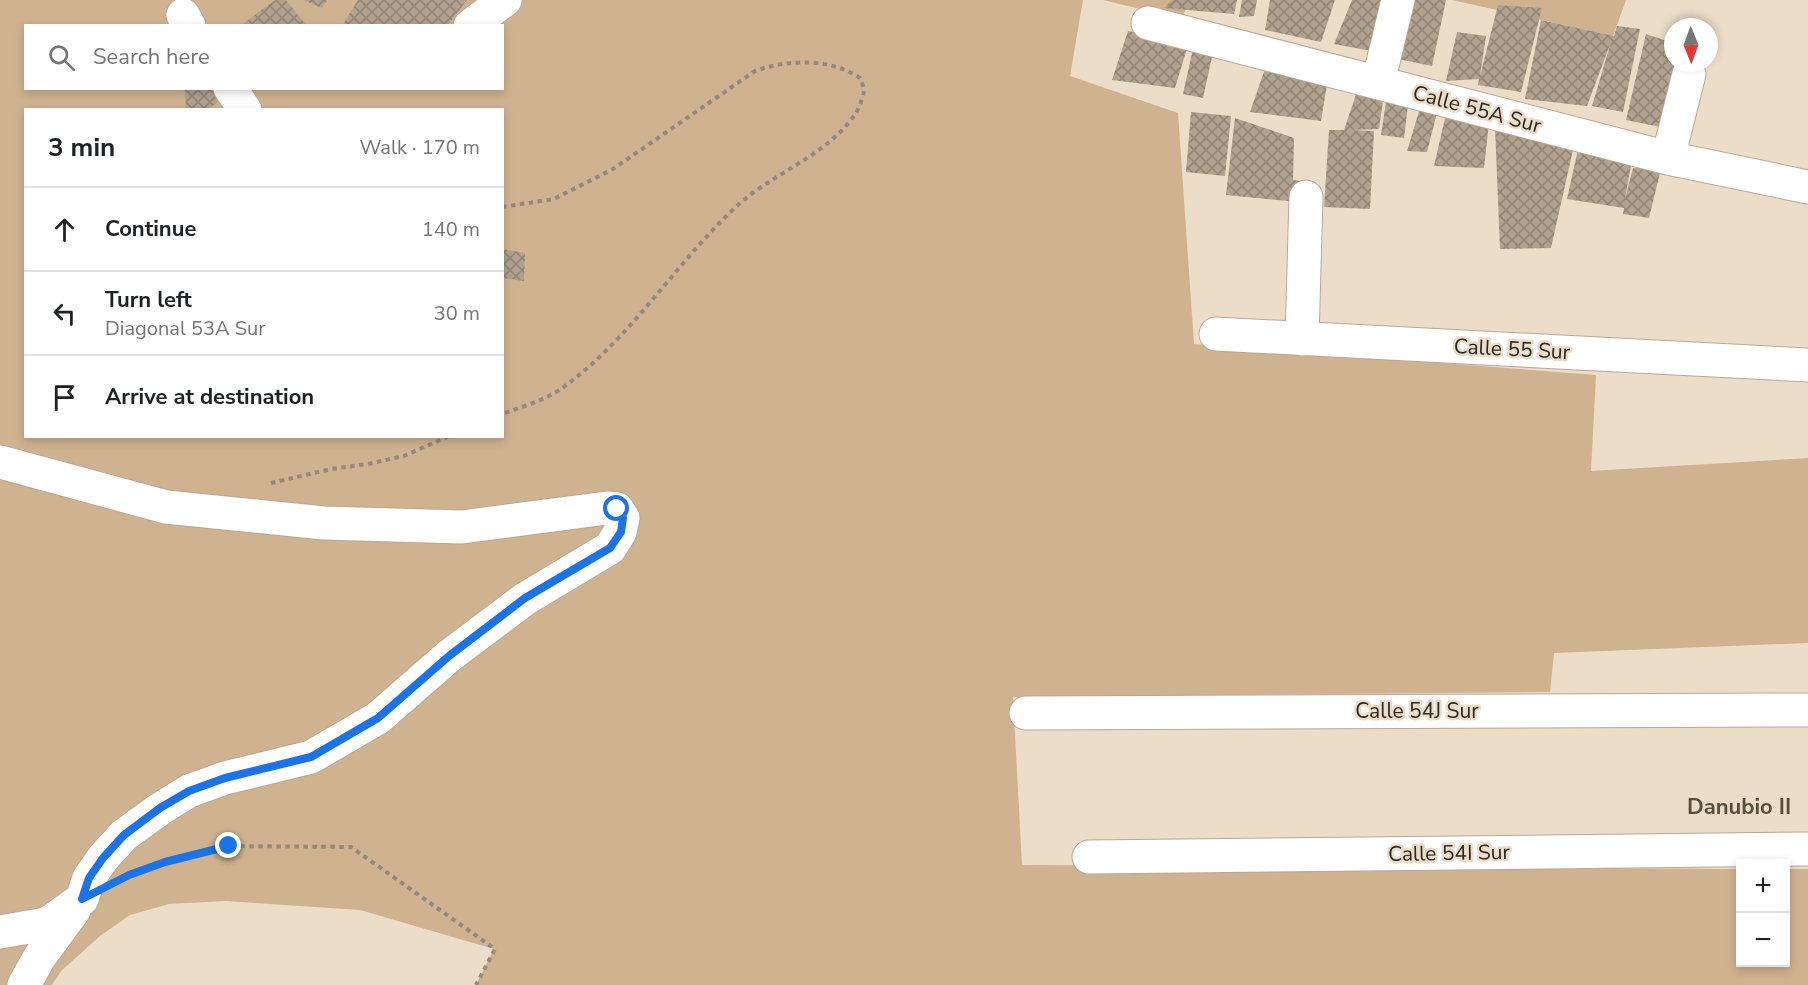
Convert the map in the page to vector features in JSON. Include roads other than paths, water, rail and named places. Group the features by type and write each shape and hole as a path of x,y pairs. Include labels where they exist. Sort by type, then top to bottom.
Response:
{"street":[{"path":"473,24 505,0"},
{"path":"1378,83 1398,0"},
{"name":"Calle 55A Sur","path":"1149,23 1668,158 1808,187"},
{"path":"1668,158 1689,74"},
{"path":"232,90 245,108"},
{"path":"248,108 259,90"},
{"path":"1302,339 1306,197"},
{"name":"Calle 55 Sur","path":"1216,334 1808,365"},
{"path":"0,462 166,507 324,523 462,526 607,508 617,509 623,518 621,532 610,548 525,598 449,656 378,718 311,757 225,778 189,791 160,808 124,835 89,878 82,899 39,958 24,985"},
{"name":"Calle 54J Sur","path":"1026,713 1808,710"},
{"name":"Calle 54I Sur","path":"1089,857 1808,849"},
{"path":"0,932 46,924 82,899"}],"district":[{"name":"Danubio II","path":"1739,806"}]}
